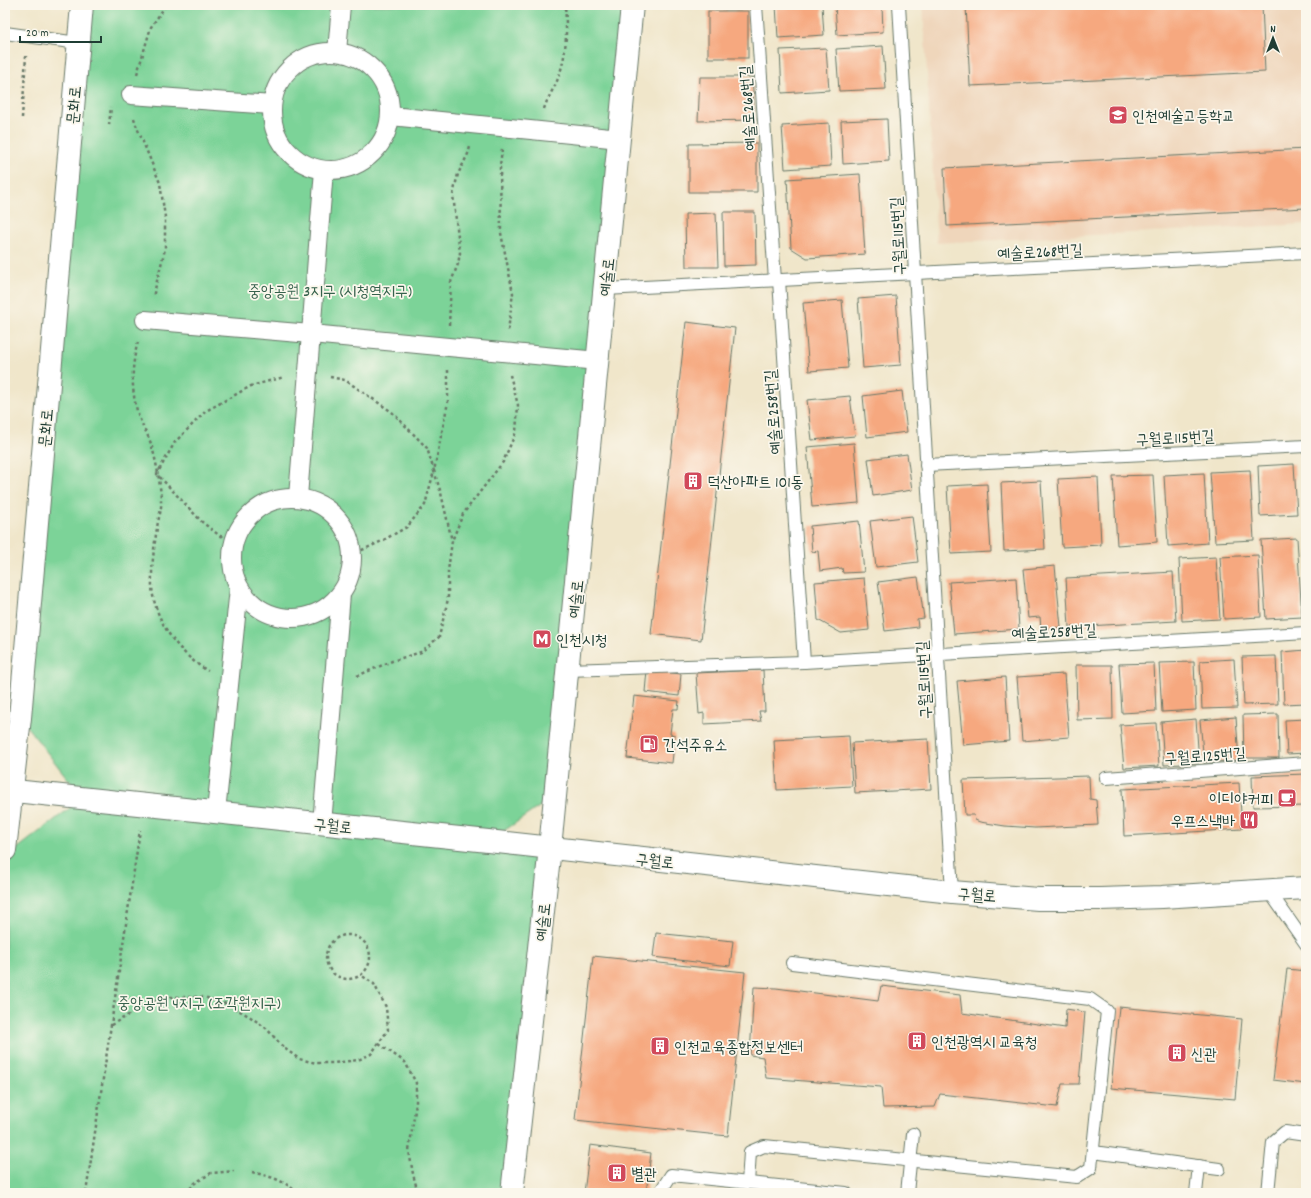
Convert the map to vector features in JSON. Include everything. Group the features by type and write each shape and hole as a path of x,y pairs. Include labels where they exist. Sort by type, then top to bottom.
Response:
{"main road":[{"name":"문화로","path":"5,850 8,790 20,718 82,5"},
{"name":"예술로","path":"512,1193 568,670 632,5"},
{"name":"구월로","path":"8,790 952,892 1038,899 1162,897 1306,888"}],"street":[{"path":"337,52 341,5"},
{"path":"337,52 350,54 367,64 381,78 389,96 391,116 386,134 374,151 359,163 340,170 324,170 302,163 286,151 276,134 271,115 272,105 273,96 281,78 294,64 311,54 337,52"},
{"path":"131,95 272,105"},
{"path":"391,116 620,139"},
{"path":"298,497 324,170"},
{"path":"145,320 598,361"},
{"path":"322,824 341,594 350,575 353,554 348,534 337,516 320,504 298,497 281,497 262,504 247,516 236,532 231,550 232,570 239,588 251,603 267,613 286,618 307,616 326,608 341,594"},
{"path":"216,812 239,588"}],"lane":[{"name":"예술로268번길","path":"756,5 777,280"},
{"name":"구월로115번길","path":"899,5 952,892"},
{"path":"5,33 78,43"},
{"name":"예술로268번길","path":"605,289 1306,253"},
{"name":"예술로258번길","path":"777,280 804,662"},
{"name":"구월로115번길","path":"926,465 1306,446"},
{"name":"예술로258번길","path":"568,670 804,662 1306,633"},
{"name":"구월로125번길","path":"1106,778 1306,763"},
{"path":"1269,890 1306,944"},
{"path":"748,1183 750,1152 764,1146 910,1159 1078,1177 1091,1168 1107,1011 1090,999 792,963"},
{"path":"1268,1193 1273,1142 1285,1132 1306,1135"},
{"path":"907,1193 913,1134"},
{"path":"1093,1152 1219,1169"},
{"path":"1196,1193 1198,1166"},
{"path":"662,1193 662,1189 671,1175 846,1193"}],"path":[{"path":"166,5 151,27 131,95 136,126 160,183 165,217 165,249 156,286 134,356 133,385 138,414 151,445 161,502 152,574 154,599 160,619 176,644 198,665 218,676 229,679"},
{"path":"537,130 545,104 562,66 565,49 565,5"},
{"path":"22,118 27,36"},
{"path":"333,688 392,660 421,652 439,637 448,599 448,571 452,542 463,514 503,462 516,432 518,405 506,352 513,293 501,233 500,166 504,127"},
{"path":"157,474 202,522 220,536 234,540"},
{"path":"86,1193 144,805"},
{"path":"342,936 355,936 366,944 370,957 369,964 366,970 361,974 354,978 347,979 333,973 327,960 327,952 330,945 335,940 342,936"},
{"path":"111,1025 151,1002 167,998 204,997 227,1004 249,1016 266,1028 284,1048 299,1060 316,1064 334,1064 358,1060 371,1054 388,1030 386,1007 374,984 361,974"},
{"path":"379,1044 405,1062 416,1083 416,1104 409,1151 418,1193"},
{"path":"186,1193 195,1183 211,1173 234,1171"},
{"path":"252,1172 273,1178 291,1187 297,1193"}],"shaded area":[{"name":"인천예술고등학교","path":"923,5 1306,5 1306,224 937,243"}],"green space":[{"name":"중앙공원 3지구 (시청역지구)","path":"83,5 629,5 555,796 489,841 550,848 512,1193 5,1193 5,858 83,798 20,718"}],"building":[{"path":"776,5 822,5 824,35 778,38"},
{"path":"835,5 882,5 883,32 837,35"},
{"path":"966,5 1262,5 1265,72 970,86"},
{"path":"708,11 748,11 748,58 708,58"},
{"path":"883,46 886,89 839,91 836,49"},
{"path":"826,48 829,90 782,93 780,50"},
{"path":"700,77 752,77 755,120 698,121"},
{"path":"887,119 889,161 843,164 841,121"},
{"path":"829,123 831,166 785,169 782,126"},
{"path":"757,143 757,192 689,192 689,144"},
{"path":"1306,149 1306,208 947,226 944,168"},
{"path":"860,174 865,254 807,258 791,248 787,179"},
{"path":"723,212 755,212 756,265 724,266"},
{"path":"716,213 718,267 686,267 685,214"},
{"path":"896,296 901,365 863,368 858,299"},
{"path":"842,300 848,368 809,371 803,303"},
{"name":"덕산아파트 101동","path":"686,322 735,328 701,640 651,634"},
{"path":"902,391 907,432 867,437 863,396"},
{"path":"850,396 855,436 812,440 807,400"},
{"path":"854,443 859,503 812,507 807,447"},
{"path":"907,454 912,490 873,496 868,459"},
{"path":"1294,464 1297,514 1260,516 1258,466"},
{"path":"1250,470 1254,540 1215,542 1210,472"},
{"path":"1204,473 1208,543 1168,546 1164,475"},
{"path":"1153,475 1157,542 1117,545 1113,476"},
{"path":"1098,477 1101,545 1062,547 1058,479"},
{"path":"1041,481 1045,549 1004,551 1001,483"},
{"path":"987,484 991,552 951,554 947,486"},
{"path":"912,516 918,562 876,567 870,521"},
{"path":"859,521 864,572 843,573 842,568 820,571 818,551 812,552 810,526"},
{"path":"1297,538 1302,617 1266,619 1261,540"},
{"path":"1258,555 1261,617 1224,619 1220,557"},
{"path":"1216,557 1220,619 1182,621 1179,559"},
{"path":"1055,566 1061,627 1041,629 1040,617 1028,618 1023,569"},
{"path":"1173,572 1176,621 1069,627 1066,578"},
{"path":"918,577 924,618 917,619 918,627 885,631 878,582"},
{"path":"864,578 869,630 841,633 818,620 815,582"},
{"path":"1016,578 1019,629 954,634 949,582"},
{"path":"1306,650 1306,703 1284,704 1282,652"},
{"path":"1276,656 1278,704 1244,705 1242,657"},
{"path":"1234,659 1237,708 1202,709 1200,661"},
{"path":"1194,662 1196,710 1162,712 1159,663"},
{"path":"1154,663 1156,711 1122,713 1119,664"},
{"path":"1076,665 1112,665 1113,719 1077,720"},
{"path":"647,670 681,674 679,696 645,692"},
{"path":"763,670 765,711 759,711 761,721 704,724 704,713 699,714 696,673"},
{"path":"1064,674 1069,737 1022,741 1017,677"},
{"path":"1005,677 1009,741 963,745 957,681"},
{"path":"634,696 679,701 678,709 673,709 670,734 675,735 672,763 627,758"},
{"path":"1278,714 1279,758 1244,758 1243,715"},
{"path":"1236,717 1239,760 1204,763 1200,720"},
{"path":"1196,719 1199,763 1164,765 1161,722"},
{"path":"1306,719 1306,753 1287,754 1285,720"},
{"path":"1156,723 1159,766 1124,768 1120,725"},
{"path":"849,736 852,786 777,790 774,740"},
{"path":"928,739 931,789 855,793 852,743"},
{"path":"1306,774 1306,806 1253,807 1252,776"},
{"path":"1089,776 1090,799 1096,800 1098,825 1035,828 1005,826 980,822 975,820 974,815 965,815 963,780"},
{"path":"1239,783 1242,829 1124,836 1122,789"},
{"path":"656,933 733,941 730,966 653,957"},
{"name":"인천교육종합정보센터","path":"593,956 745,972 728,1136 575,1120"},
{"path":"1287,969 1306,971 1306,1084 1273,1080"},
{"name":"인천광역시 교육청","path":"881,986 960,995 962,1013 1065,1028 1066,1009 1085,1012 1079,1084 1062,1084 1057,1107 940,1094 935,1107 883,1108 881,1087 766,1078 763,1057 750,1055 754,987 776,988 878,1001"},
{"name":"신관","path":"1119,1007 1242,1019 1235,1099 1111,1088"},
{"name":"별관","path":"590,1145 651,1153 646,1193 584,1193"}],"place":[{"name":"인천예술고등학교","path":"1118,115"},
{"name":"덕산아파트 101동","path":"693,481"},
{"name":"인천시청","path":"542,639"},
{"name":"간석주유소","path":"649,744"},
{"name":"이디야커피","path":"1287,798"},
{"name":"우프스낵바","path":"1249,820"},
{"name":"인천광역시 교육청","path":"917,1041"},
{"name":"인천교육종합정보센터","path":"660,1046"},
{"name":"신관","path":"1177,1053"},
{"name":"별관","path":"617,1173"}],"park label":[{"name":"중앙공원 4지구 (조각원지구)","path":"199,1002"}]}
